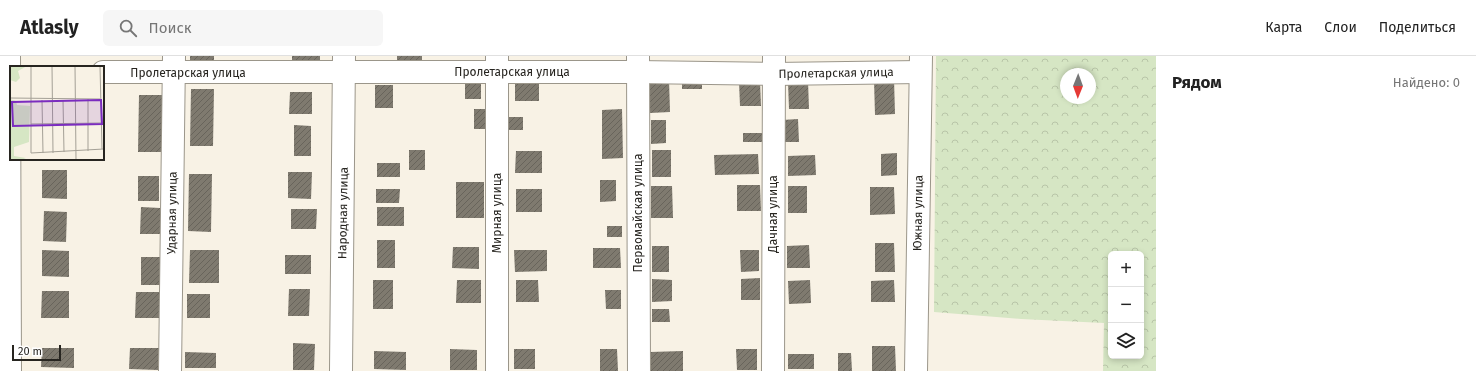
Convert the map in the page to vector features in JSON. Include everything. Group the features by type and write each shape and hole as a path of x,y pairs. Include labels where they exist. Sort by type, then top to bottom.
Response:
{"street":[{"name":"Народная улица","path":"341,371 345,64"},
{"name":"Мирная улица","path":"497,64 497,371"},
{"name":"Первомайская улица","path":"638,64 639,371"},
{"name":"Пролетарская улица","path":"104,72 174,65 920,64"},
{"name":"Южная улица","path":"916,371 920,64"},
{"name":"Ударная улица","path":"170,371 174,65"},
{"name":"Дачная улица","path":"773,371 774,65"},
{"path":"10,66 5,103 10,371"}],"green space":[{"path":"936,56 1156,56 1156,371 1103,371 1104,323 1021,319 934,312"}],"building":[{"path":"190,56 214,56 214,60 190,60"},
{"path":"292,56 320,56 320,65 292,65"},
{"path":"397,56 422,56 422,63 397,63"},
{"path":"650,79 669,79 670,112 650,113"},
{"path":"682,79 702,79 702,89 682,89"},
{"path":"894,79 895,114 875,115 874,80"},
{"path":"515,81 539,81 539,101 515,101"},
{"path":"760,81 761,106 740,106 739,82"},
{"path":"808,81 809,109 789,109 788,82"},
{"path":"465,82 481,82 481,99 465,99"},
{"path":"375,85 393,85 393,108 375,108"},
{"path":"191,89 214,89 213,146 190,146"},
{"path":"290,92 312,92 312,114 289,114"},
{"path":"139,95 162,95 162,152 138,152"},
{"path":"474,109 491,109 491,129 474,129"},
{"path":"622,109 623,158 602,159 602,110"},
{"path":"508,117 523,117 523,130 507,130"},
{"path":"798,119 799,142 782,142 782,120"},
{"path":"651,120 666,120 666,143 651,144"},
{"path":"294,125 311,126 311,156 294,156"},
{"path":"743,133 765,133 765,142 743,142"},
{"path":"409,150 425,150 425,170 409,170"},
{"path":"652,150 671,150 671,177 652,177"},
{"path":"516,151 542,151 542,173 515,173"},
{"path":"897,153 897,175 881,176 881,154"},
{"path":"758,154 759,174 715,175 714,155"},
{"path":"815,155 816,175 788,176 788,156"},
{"path":"377,163 400,163 400,177 377,177"},
{"path":"42,170 67,170 67,199 42,198"},
{"path":"288,172 312,172 311,199 288,198"},
{"path":"189,174 212,174 211,232 188,231"},
{"path":"138,176 159,176 159,201 138,201"},
{"path":"600,180 616,180 616,201 600,202"},
{"path":"456,182 484,182 484,218 456,218"},
{"path":"737,185 760,185 761,211 737,211"},
{"path":"651,186 672,186 673,218 651,218"},
{"path":"788,186 807,186 807,213 788,213"},
{"path":"870,187 894,187 895,214 870,215"},
{"path":"376,189 400,189 399,203 376,203"},
{"path":"516,189 542,189 542,212 516,212"},
{"path":"141,207 160,208 160,234 140,234"},
{"path":"377,207 404,207 404,226 377,226"},
{"path":"291,209 317,209 316,229 291,229"},
{"path":"44,211 67,212 66,242 43,241"},
{"path":"607,226 622,226 622,237 607,237"},
{"path":"377,240 395,240 395,268 377,268"},
{"path":"875,243 894,243 895,272 875,272"},
{"path":"809,245 810,268 787,268 787,246"},
{"path":"652,246 669,246 669,272 652,272"},
{"path":"453,247 479,247 479,269 452,268"},
{"path":"593,248 620,248 621,268 593,268"},
{"path":"42,250 69,251 69,277 42,276"},
{"path":"190,250 219,250 219,283 189,283"},
{"path":"514,250 547,250 547,271 515,272"},
{"path":"740,250 759,250 759,271 741,272"},
{"path":"285,255 311,255 311,274 285,274"},
{"path":"141,257 162,257 161,285 141,285"},
{"path":"760,278 760,300 741,300 741,279"},
{"path":"652,279 672,280 672,301 652,302"},
{"path":"373,280 393,280 393,309 373,309"},
{"path":"457,280 481,280 481,303 456,303"},
{"path":"516,280 538,280 539,302 516,302"},
{"path":"810,280 811,303 789,304 788,281"},
{"path":"894,280 895,302 871,302 871,281"},
{"path":"289,289 310,289 309,316 288,316"},
{"path":"605,290 621,290 621,309 606,309"},
{"path":"42,291 69,291 69,318 41,318"},
{"path":"136,292 160,292 159,318 135,318"},
{"path":"187,294 210,294 210,318 187,318"},
{"path":"652,309 669,309 670,322 652,322"},
{"path":"293,343 315,344 314,370 293,370"},
{"path":"872,346 895,346 896,371 872,371"},
{"path":"42,348 74,348 74,368 41,367"},
{"path":"130,348 159,348 158,370 129,369"},
{"path":"450,349 477,350 477,370 450,370"},
{"path":"514,349 535,349 535,369 514,369"},
{"path":"600,349 617,349 618,371 600,371"},
{"path":"736,349 757,349 757,370 737,370"},
{"path":"374,351 406,352 406,370 374,369"},
{"path":"683,351 683,371 651,371 650,352"},
{"path":"185,352 216,353 216,368 185,368"},
{"path":"838,353 851,353 852,371 838,371"},
{"path":"788,354 814,354 814,369 788,369"}]}
